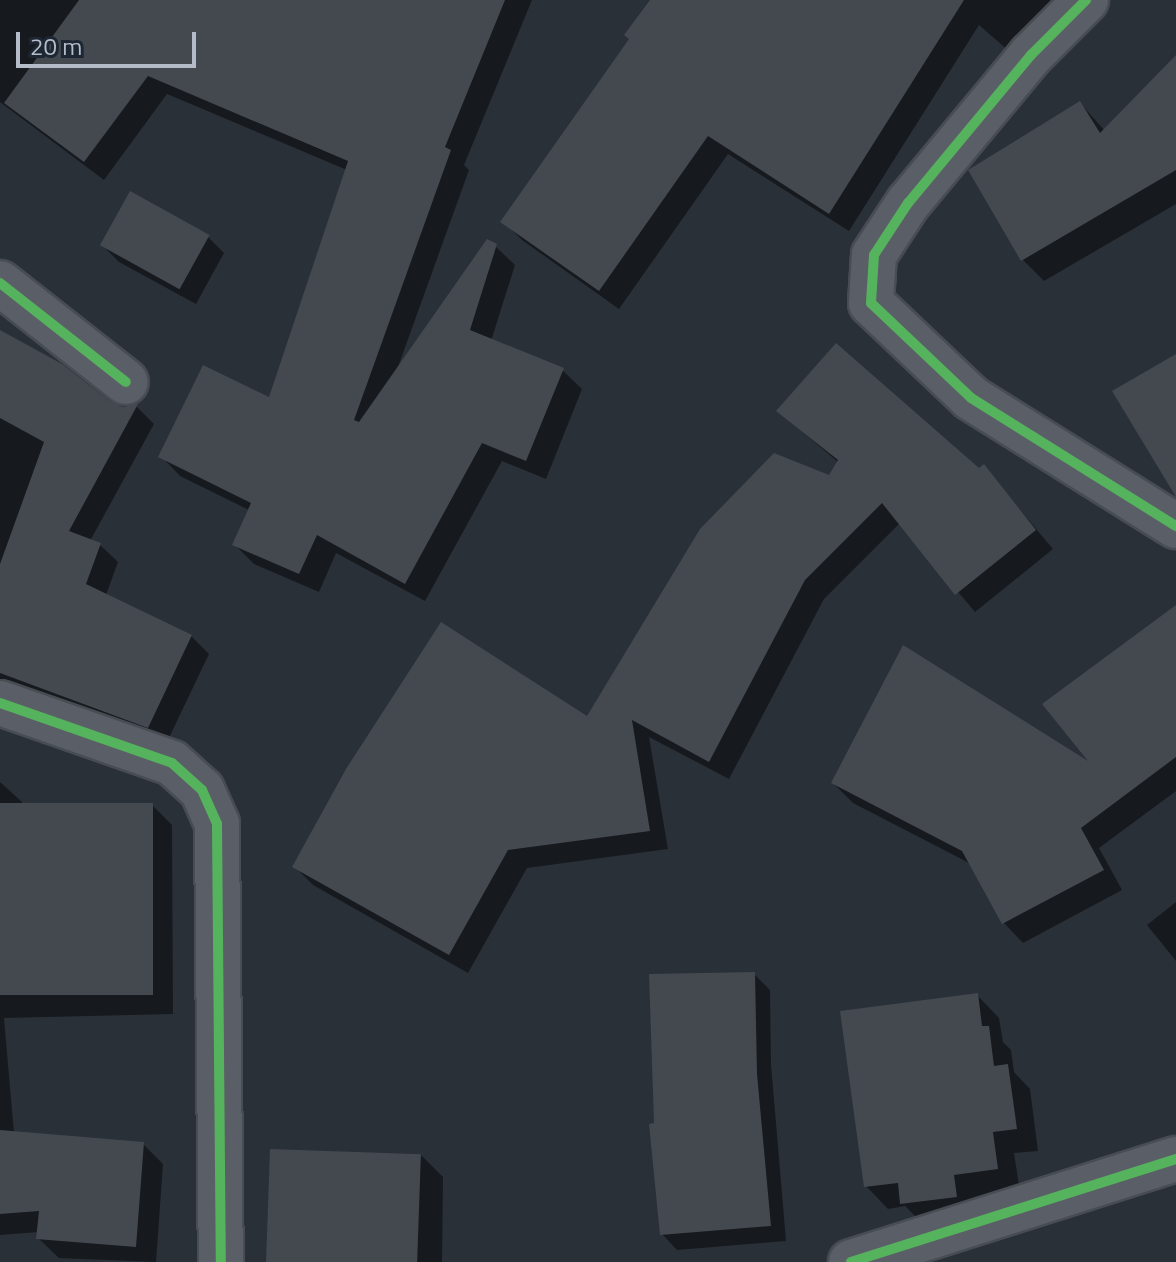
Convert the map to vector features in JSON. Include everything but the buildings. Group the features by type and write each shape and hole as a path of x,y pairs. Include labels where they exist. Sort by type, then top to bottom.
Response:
{"street":[{"path":"1086,0 1031,55 908,203 874,255 871,303 971,398 1176,526"},
{"path":"0,283 126,382"},
{"path":"0,703 172,763 202,790 217,824 221,1262"},
{"path":"851,1262 1176,1159"}],"cycle path":[{"path":"1086,0 1031,55 908,203 874,255 871,303 971,398 1176,526"},
{"path":"0,283 126,382"},
{"path":"0,703 172,763 202,790 217,824 221,1262"},
{"path":"851,1262 1176,1159"}]}
